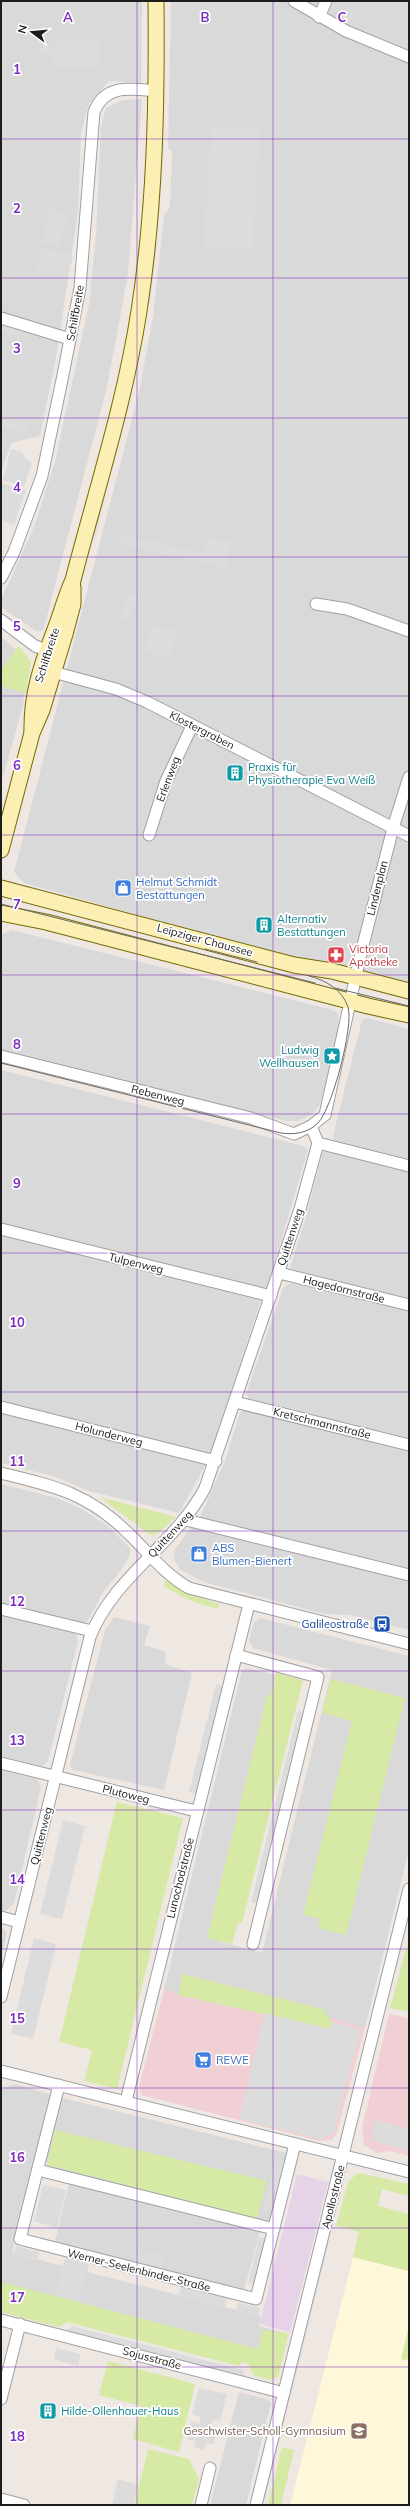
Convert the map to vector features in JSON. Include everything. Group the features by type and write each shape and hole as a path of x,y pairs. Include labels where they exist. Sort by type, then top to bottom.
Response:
{"main road":[{"name":"Schilfbreite","path":"1,850 32,733 42,710 53,672 52,652 55,631 62,603 73,580 124,385 138,312 149,237 157,91 156,1"},
{"name":"Schilfbreite","path":"32,733 31,708 52,652"},
{"name":"Leipziger Chaussee","path":"1,888 294,965 355,977 409,991"},
{"name":"Leipziger Chaussee","path":"1,913 46,922 409,1015"}],"street":[{"path":"294,1 319,17 357,36 409,57"},
{"path":"319,17 326,1"},
{"name":"Schilfbreite","path":"1,578 14,552 42,476 70,339 80,288 94,112 99,100 118,89 157,91"},
{"path":"1,318 70,339"},
{"path":"316,604 346,609 409,631"},
{"path":"1,620 35,646 52,652"},
{"name":"Klostergraben","path":"53,672 116,689 409,836"},
{"name":"Erlenweg","path":"149,835 166,781 192,726"},
{"name":"Lindenplan","path":"350,1000 393,828 409,777"},
{"path":"350,1000 325,1114 311,1126 318,1143 409,1166"},
{"name":"Rebenweg","path":"1,1056 251,1118 294,1134 311,1126"},
{"name":"Quittenweg","path":"1,1997 92,1631 116,1592 186,1520 205,1488 216,1461 279,1273 318,1143"},
{"name":"Tulpenweg","path":"1,1229 271,1296"},
{"name":"Hagedornstraße","path":"279,1273 409,1305"},
{"name":"Kretschmannstraße","path":"235,1402 409,1445"},
{"name":"Holunderweg","path":"1,1407 216,1461"},
{"path":"1,1473 50,1485 84,1498 117,1522 169,1575 189,1588 409,1644"},
{"path":"186,1520 409,1575"},
{"name":"Lunochodstraße","path":"126,2101 196,1812 249,1604"},
{"path":"1,1609 92,1631"},
{"path":"236,1655 318,1677 253,1944"},
{"name":"Plutoweg","path":"1,1763 196,1812"},
{"name":"Apollostraße","path":"256,2505 409,1889"},
{"path":"1,1918 19,1922"},
{"path":"1,2071 409,2172"},
{"name":"Werner-Seelenbinder-Straße","path":"59,2085 20,2239 248,2298 256,2299 295,2144"},
{"path":"38,2170 274,2229"},
{"name":"Sojusstraße","path":"1,2320 284,2393"},
{"path":"1,2399 20,2324"},
{"path":"201,2505 210,2468"},
{"path":"1,2499 24,2505"}],"shaded area":[{"path":"1,1 142,1 141,83 109,81 89,103 81,132 78,212 57,352 40,436 11,443 1,474"},
{"path":"171,1 409,1 409,991 24,883 14,872 139,392 153,317 164,216 170,207 172,152 168,148"},
{"path":"54,40 100,41 100,67 52,66 51,55 40,53 40,45 54,46"},
{"path":"142,99 128,274 107,387 43,631 36,631 2,608 2,598 34,527 55,462 89,305 96,234 101,126 106,108 122,100"},
{"path":"211,127 259,130 253,250 204,247"},
{"path":"160,142 164,143 158,229 155,229"},
{"path":"51,208 69,214 59,247 41,242"},
{"path":"153,243 157,243 150,301 146,303"},
{"path":"43,247 73,256 67,279 36,269"},
{"path":"1,322 25,329 20,338 1,332"},
{"path":"1,417 28,425 25,433 1,426"},
{"path":"11,449 22,452 26,460 32,462 24,487 3,480"},
{"path":"108,474 110,476 95,537 91,538"},
{"path":"1,483 26,490 14,525 1,520"},
{"path":"123,535 205,553 208,537 231,541 225,568 120,544"},
{"path":"127,593 137,596 130,620 121,618"},
{"path":"152,625 176,631 171,659 144,651"},
{"path":"1,636 28,661 23,705 1,784"},
{"path":"11,930 333,1010 338,1014 339,1029 320,1105 312,1114 298,1121 287,1121 1,1052 1,935"},
{"path":"367,1018 409,1029 409,1160 335,1142 333,1136 362,1020"},
{"path":"1,1070 304,1146 308,1150 267,1288 263,1290 1,1225"},
{"path":"323,1150 409,1172 409,1299 291,1269"},
{"path":"1,1234 261,1299 212,1450 208,1453 194,1450 1,1402"},
{"path":"290,1283 409,1311 409,1439 249,1399 246,1394 283,1288"},
{"path":"243,1410 409,1452 409,1571 200,1517 225,1461 240,1413"},
{"path":"1,1411 206,1464 179,1513 89,1491 56,1477 1,1463"},
{"path":"1,1484 57,1498 78,1507 108,1526 130,1548 129,1557 121,1570 104,1591 87,1622 83,1623 1,1603"},
{"path":"192,1527 215,1530 409,1578 409,1630 350,1615 324,1614 204,1582 181,1570 174,1559 175,1549"},
{"path":"1,1615 75,1633 78,1641 48,1761 42,1766 1,1756"},
{"path":"114,1617 150,1626 144,1645 166,1652 165,1664 192,1673 164,1790 73,1770 70,1765 105,1630"},
{"path":"260,1618 409,1656 409,1850 365,2028 318,2016 315,2023 164,1990 242,1670 246,1668 298,1680 221,1942 262,1953 332,1670 253,1648 249,1641 254,1622"},
{"path":"216,1684 224,1686 197,1794 189,1792"},
{"path":"298,1711 307,1712 260,1904 251,1902"},
{"path":"1,1770 37,1779 41,1787 14,1904 5,1911 1,1911"},
{"path":"63,1820 85,1826 62,1919 40,1914"},
{"path":"1,1926 7,1933 1,1958"},
{"path":"34,1938 56,1944 33,2039 11,2034"},
{"path":"164,1990 315,2023 318,2014 365,2028 336,2135 331,2140 320,2141 142,2095 139,2088"},
{"path":"265,2013 330,2029 332,2022 360,2030 334,2133 321,2139 239,2119"},
{"path":"389,2014 409,2018 409,2156 391,2151 377,2153 364,2145 362,2128"},
{"path":"14,2084 53,2095 12,2253 261,2316 259,2326 288,2334 251,2364 65,2320 60,2327 1,2312 1,2090"},
{"path":"59,2097 287,2153 286,2161 276,2160 263,2210 273,2212 269,2225 48,2166 45,2157"},
{"path":"376,2120 409,2129 409,2151 371,2140"},
{"path":"276,2159 286,2161 273,2212 263,2210"},
{"path":"297,2174 328,2182 290,2332 260,2324"},
{"path":"69,2183 260,2231 243,2294 159,2272 164,2255 133,2266 68,2250 55,2242"},
{"path":"43,2185 66,2190 57,2228 34,2221"},
{"path":"259,2237 267,2239 256,2285 248,2283"},
{"path":"326,2242 328,2245 264,2503 260,2505"},
{"path":"16,2246 39,2252 37,2261 14,2255"},
{"path":"138,2249 164,2255 159,2272 133,2266"},
{"path":"353,2257 409,2271 409,2505 290,2505"},
{"path":"65,2258 89,2264 79,2301 55,2294"},
{"path":"181,2287 227,2298 225,2308 178,2296"},
{"path":"238,2303 260,2308 258,2316 236,2311"},
{"path":"72,2326 243,2370 247,2380 65,2332"},
{"path":"56,2348 81,2354 78,2366 54,2359"},
{"path":"199,2388 227,2394 220,2421 213,2419 210,2430 216,2432 214,2444 205,2443 204,2450 194,2447 196,2441 187,2439 191,2421 199,2424 201,2417 192,2414"},
{"path":"239,2392 266,2399 271,2403 246,2505 210,2505"},
{"path":"118,2479 138,2485 133,2505 112,2505"}],"green space":[{"path":"18,646 31,661 26,693 1,686 1,670"},
{"path":"100,1497 176,1517 157,1534 150,1535"},
{"path":"165,1580 187,1593 219,1604 218,1609 197,1603 177,1594 164,1586"},
{"path":"276,1673 303,1680 242,1923 238,1922 232,1944 207,1938 267,1696 270,1696"},
{"path":"331,1679 405,1698 346,1935 318,1928 320,1919 303,1915 352,1721 322,1713"},
{"path":"117,1802 183,1818 117,2089 84,2081 92,2050 59,2042"},
{"path":"407,1946 409,1946 409,2012 390,2008"},
{"path":"183,1974 323,2009 332,2022 331,2029 178,1995"},
{"path":"55,2130 267,2181 257,2218 47,2165"},
{"path":"358,2173 409,2184 409,2196 382,2189 378,2206 409,2214 409,2271 353,2257 359,2232 336,2226 348,2182"},
{"path":"1,2282 258,2349 263,2330 289,2333 278,2377 270,2380 253,2375 249,2364 242,2362 239,2366 67,2322 59,2327 1,2312"},
{"path":"409,2326 409,2361 401,2359"},
{"path":"108,2361 195,2384 179,2452 133,2439 141,2406 99,2395"},
{"path":"282,2447 294,2450 281,2505 268,2505"},
{"path":"148,2449 189,2459 199,2479 192,2505 134,2505"}],"tram line":[{"path":"1,904 315,983"},
{"path":"205,949 257,962"},
{"path":"1,1063 281,1133 291,1134 305,1131 318,1123 324,1115 335,1085 345,1048 349,1017 348,1007 342,995 327,983 309,976"},
{"path":"335,988 409,1006"}],"place":[{"name":"Praxis für Physiotherapie Eva Weiß","path":"235,773"},
{"name":"Helmut Schmidt Bestattungen","path":"123,888"},
{"name":"Alternativ Bestattungen","path":"264,925"},
{"name":"Victoria Apotheke","path":"336,955"},
{"name":"Ludwig Wellhausen","path":"332,1056"},
{"name":"ABS Blumen-Bienert","path":"199,1554"},
{"name":"Galileostraße","path":"382,1624"},
{"name":"REWE","path":"203,2060"},
{"name":"Hilde-Ollenhauer-Haus","path":"48,2411"},
{"name":"Geschwister-Scholl-Gymnasium","path":"359,2431"}]}
